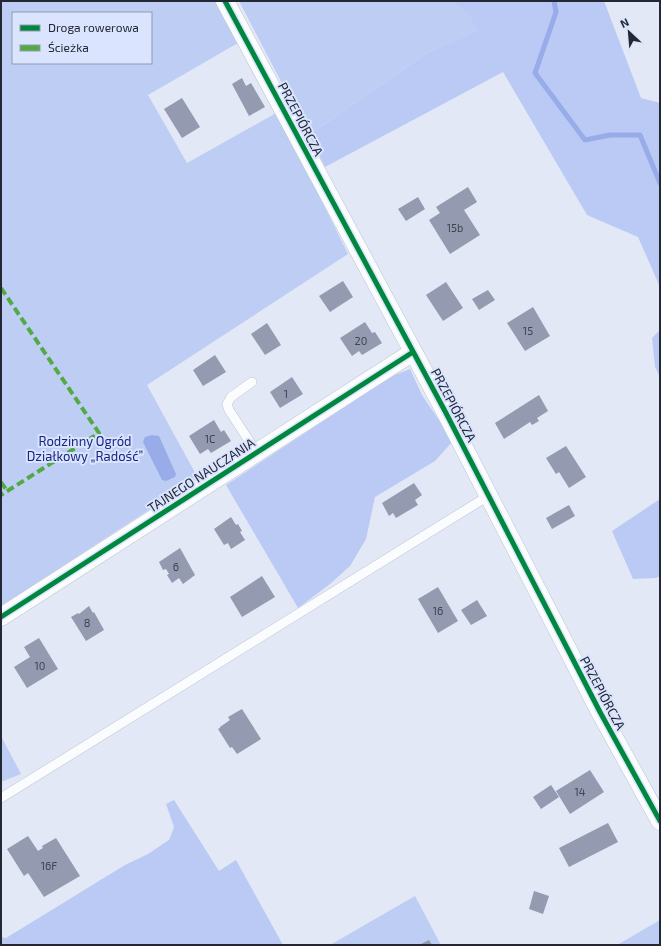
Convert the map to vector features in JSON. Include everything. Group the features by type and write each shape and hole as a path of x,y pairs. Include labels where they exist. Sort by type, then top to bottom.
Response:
{"street":[{"name":"PRZEPIÓRCZA","path":"225,1 413,352 600,712 660,821"},
{"name":"TAJNEGO NAUCZANIA","path":"1,617 413,352"}],"lane":[{"path":"252,382 231,397 227,404 229,410 257,453"},
{"path":"1,798 488,496"}],"green space":[{"name":"Rodzinny Ogród Działkowy „Radość”","path":"1,1 215,1 238,43 148,95 187,163 278,112 348,254 147,385 198,478 1,606"},
{"path":"239,1 452,1 470,17 479,31 427,53 309,135"},
{"path":"1,736 21,774 1,782"},
{"path":"415,896 441,945 330,945"},
{"path":"660,920 660,945 617,945"}],"shaded area":[{"path":"452,1 604,1 641,98 660,103 660,287 638,237 587,215 503,72 325,167 309,135 427,53 478,31 470,17"},
{"path":"660,330 660,377 655,367 652,338"},
{"path":"410,369 422,395 453,441 435,461 375,497 366,539 350,566 330,584 298,608 226,485 392,376"},
{"path":"152,435 159,436 176,474 175,477 166,481 162,480 143,442 145,437"},
{"path":"660,499 660,576 656,578 633,579 612,531"},
{"path":"174,800 219,871 236,860 283,945 1,945 1,937 6,938 125,865 148,854 169,840 174,827 166,804"}],"building":[{"path":"242,78 246,86 251,83 265,107 249,116 232,84"},
{"path":"182,98 200,127 182,138 164,109"},
{"path":"468,187 477,202 464,210 480,235 450,254 429,220 440,213 436,207"},
{"path":"418,197 425,209 406,221 398,209"},
{"path":"343,281 353,297 330,312 319,296"},
{"path":"446,282 463,308 443,321 426,295"},
{"path":"488,290 495,300 479,310 472,299"},
{"path":"533,307 550,336 525,351 507,323"},
{"path":"365,322 372,333 375,332 382,343 362,355 359,351 352,356 340,338"},
{"path":"267,323 281,345 265,355 251,334"},
{"path":"215,355 226,372 203,386 193,370"},
{"path":"292,377 303,394 280,408 270,392"},
{"path":"539,395 548,411 537,418 539,421 532,425 530,422 504,439 495,423"},
{"path":"214,420 221,432 224,430 231,441 211,453 208,449 200,454 189,436"},
{"path":"566,446 586,477 569,488 559,472 556,474 546,458"},
{"path":"414,483 422,495 415,500 418,505 396,518 393,513 389,516 382,503"},
{"path":"569,505 575,516 552,529 546,518"},
{"path":"231,517 236,525 238,524 242,531 240,532 245,540 231,549 228,543 224,545 214,529"},
{"path":"180,548 195,575 183,584 179,578 172,583 167,575 169,574 166,569 163,570 159,562"},
{"path":"262,576 275,597 242,617 230,597"},
{"path":"438,587 458,621 438,633 418,599"},
{"path":"477,600 487,616 471,625 461,610"},
{"path":"89,606 104,630 86,641 71,617 78,613 79,614"},
{"path":"39,638 58,669 27,688 14,667 30,657 24,647"},
{"path":"242,709 261,739 237,754 232,747 230,748 218,729 230,720 228,717"},
{"path":"590,770 604,792 570,814 556,791"},
{"path":"551,785 559,797 541,809 533,797"},
{"path":"608,823 618,842 569,867 559,848"},
{"path":"28,836 38,851 43,848 42,846 56,838 80,876 44,897 28,873 24,876 7,849"},
{"path":"534,891 549,896 543,914 529,909"},
{"path":"429,940 432,945 419,945"}],"waterway":[{"path":"554,1 556,12 535,73 585,140 610,135 640,135 660,183"}],"marked path":[{"path":"1,288 99,433 1,495"},
{"path":"1,482 7,491"}],"cycle path":[{"path":"225,1 446,413 600,712 660,821"},
{"path":"1,617 413,352"}]}
